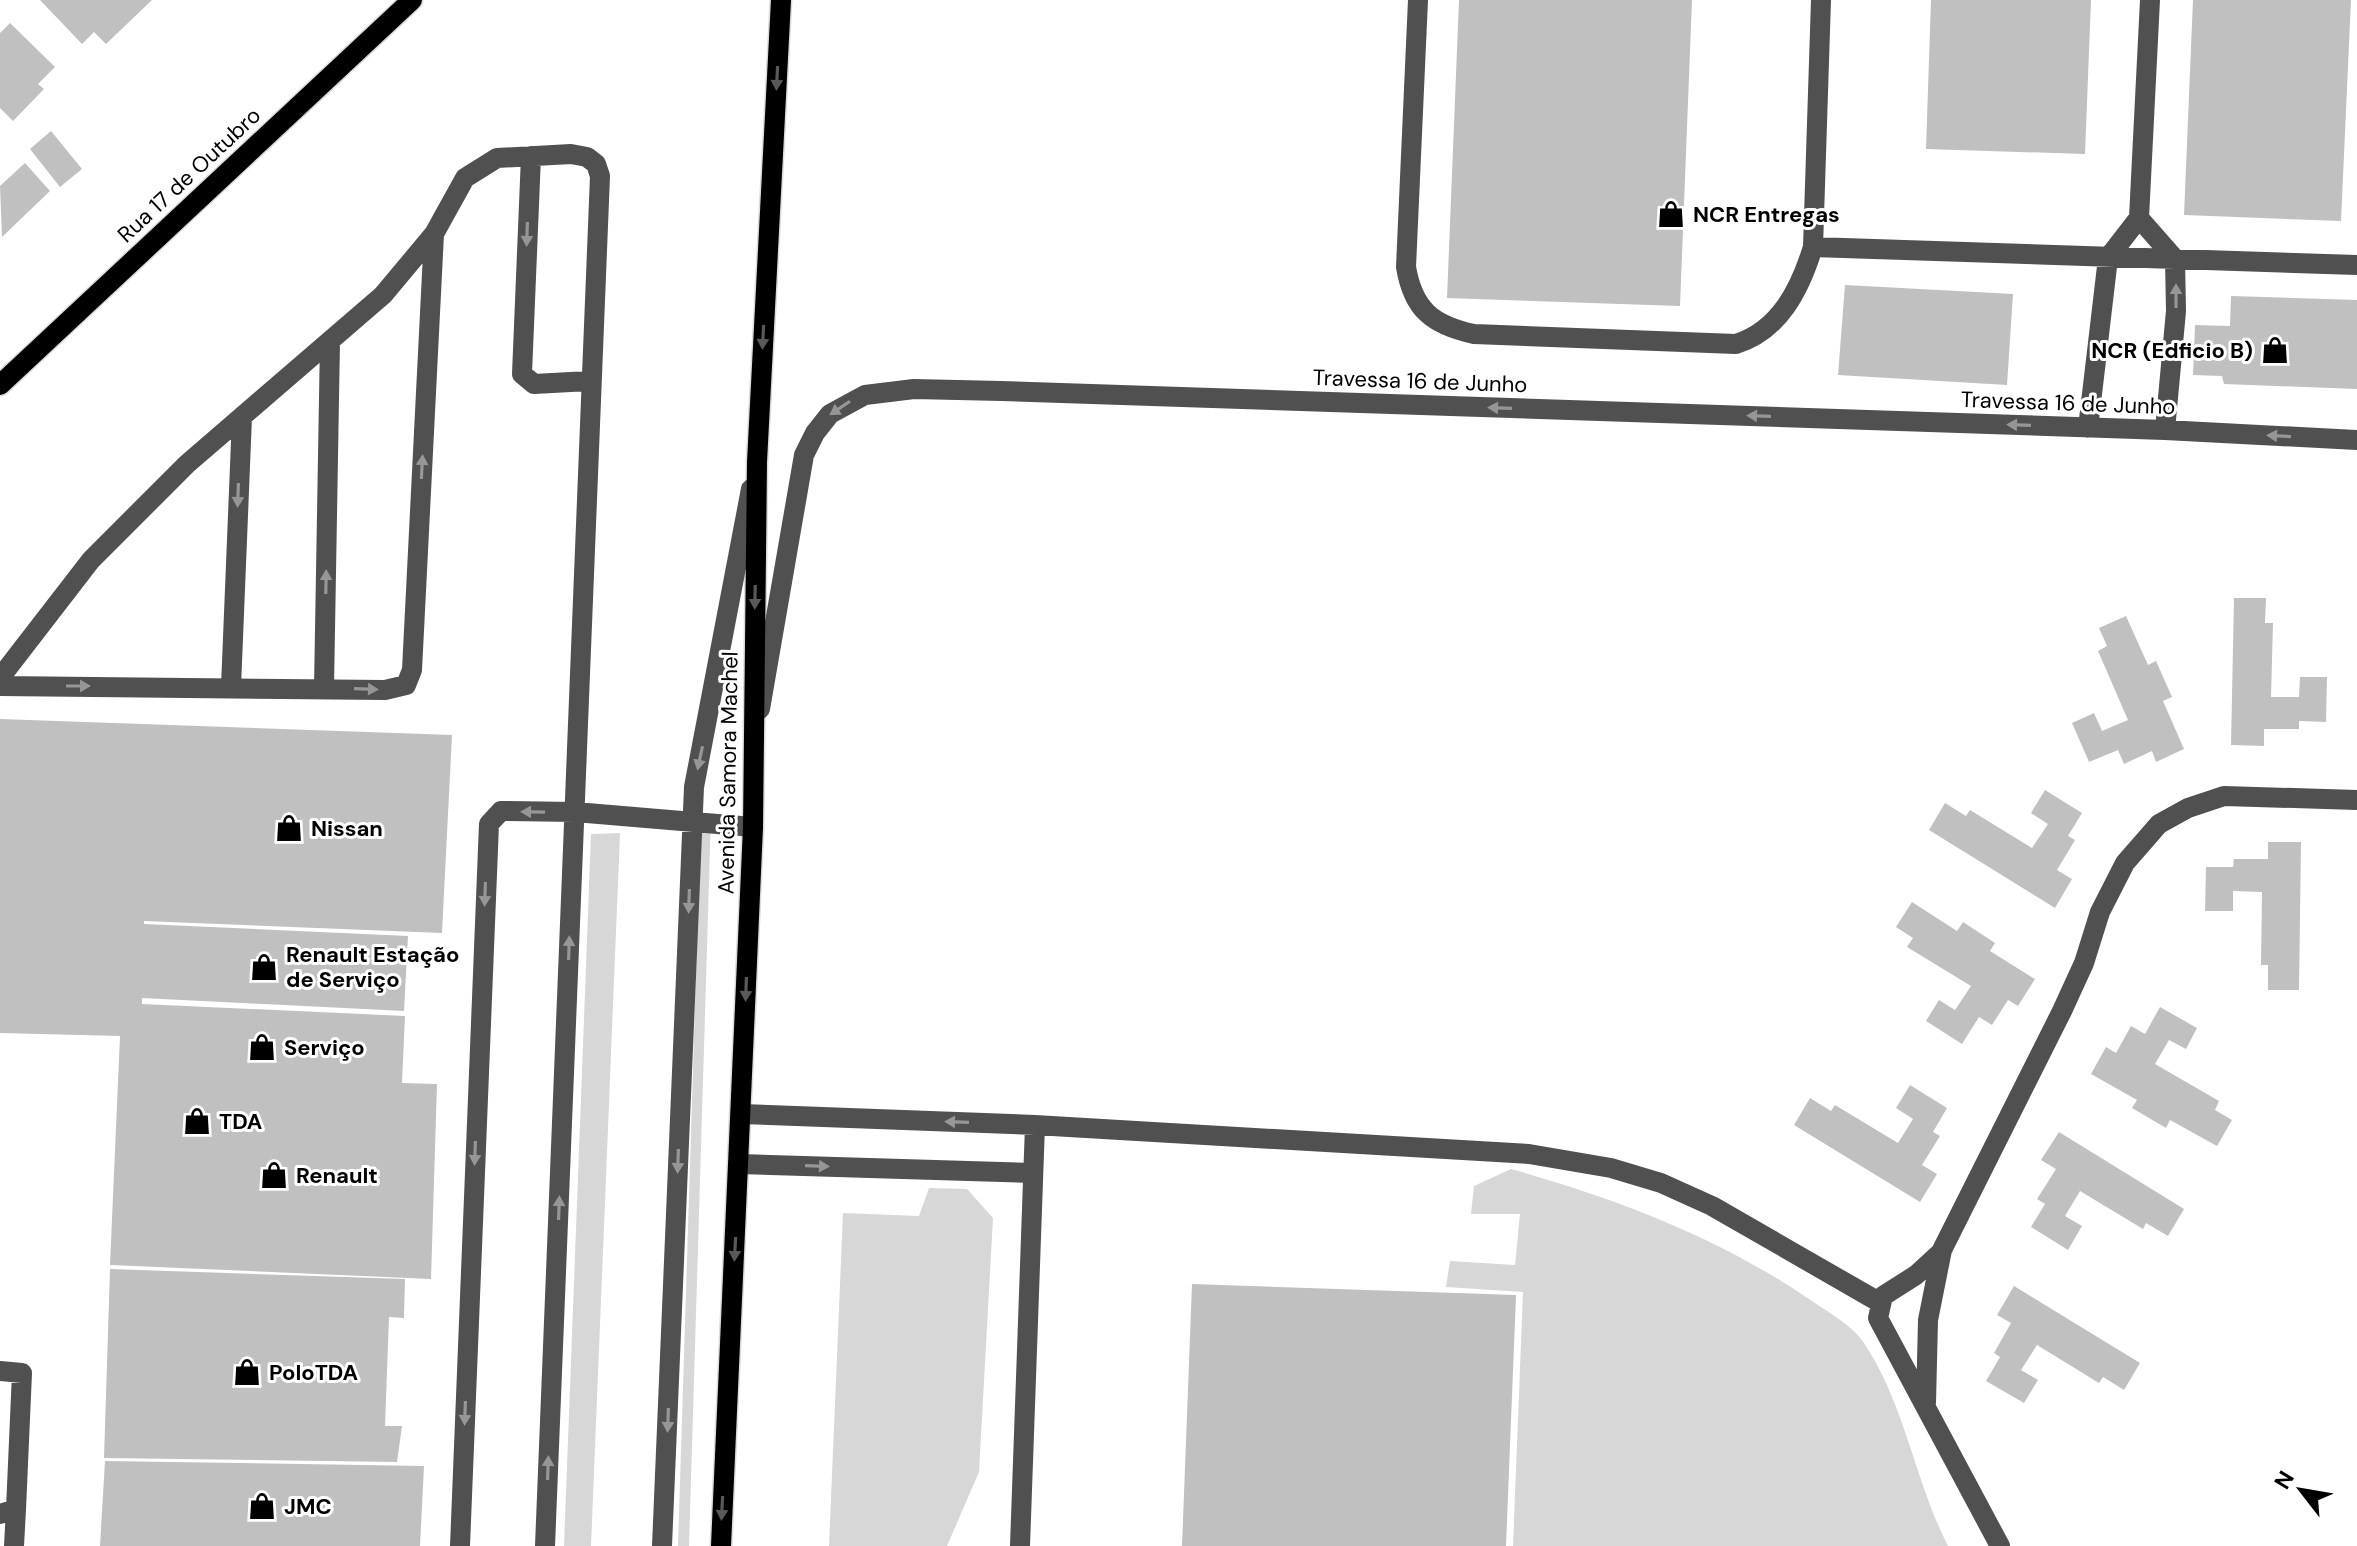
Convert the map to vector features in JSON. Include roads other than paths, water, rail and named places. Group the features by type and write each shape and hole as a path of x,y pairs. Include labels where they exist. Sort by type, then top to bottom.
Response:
{"main road":[{"name":"Rua 17 de Outubro","path":"0,385 412,0"},
{"name":"Avenida Samora Machel","path":"721,1546 753,827 757,462 781,0"}],"street":[{"path":"1418,0 1406,267 1410,294 1429,316 1448,328 1474,334 1736,344 1759,337 1778,319 1803,278 1813,247 1821,0"},
{"path":"2088,428 2108,258 2139,218 2150,0"},
{"path":"0,678 91,560 187,464 383,295 434,234 465,178 497,158 571,154 587,157 596,164 600,176 589,381 545,1546"},
{"path":"531,156 522,374 534,384 589,381"},
{"path":"2139,218 2175,259 2176,311 2165,430"},
{"path":"0,686 398,688 406,685 412,670 434,234"},
{"path":"1813,247 2357,265"},
{"path":"324,688 330,341"},
{"name":"Travessa 16 de Junho","path":"753,745 804,455 830,414 865,395 914,389 1001,391 2165,430 2357,440"},
{"path":"231,687 242,417"},
{"path":"662,1546 694,787 757,462"},
{"path":"1926,1403 1928,1315 1942,1250 2062,1011 2084,963 2100,912 2125,863 2159,824 2188,808 2224,796 2357,800"},
{"path":"460,1546 488,832 493,817 501,811 575,812 753,827"},
{"path":"741,1114 1035,1125 1529,1154 1611,1168 1661,1183 1712,1206 1879,1302"},
{"path":"1020,1546 1035,1125"},
{"path":"739,1164 1033,1173"},
{"path":"1942,1250 1923,1269 1879,1302 1878,1318 2000,1546"},
{"path":"1895,1288 1911,1288 1917,1292 1928,1315"},
{"path":"1885,1331 1900,1339 1909,1338 1917,1334 1928,1315"},
{"path":"0,1371 22,1373 8,1512 14,1546"}],"place":[{"name":"NCR Entregas","path":"1671,214"},
{"name":"NCR (Edficio B)","path":"2275,350"},
{"name":"Nissan","path":"289,828"},
{"name":"Renault Estação de Serviço","path":"264,967"},
{"name":"Serviço","path":"262,1047"},
{"name":"TDA","path":"197,1121"},
{"name":"Renault","path":"274,1175"},
{"name":"PoloTDA","path":"247,1372"},
{"name":"JMC","path":"262,1506"}]}
